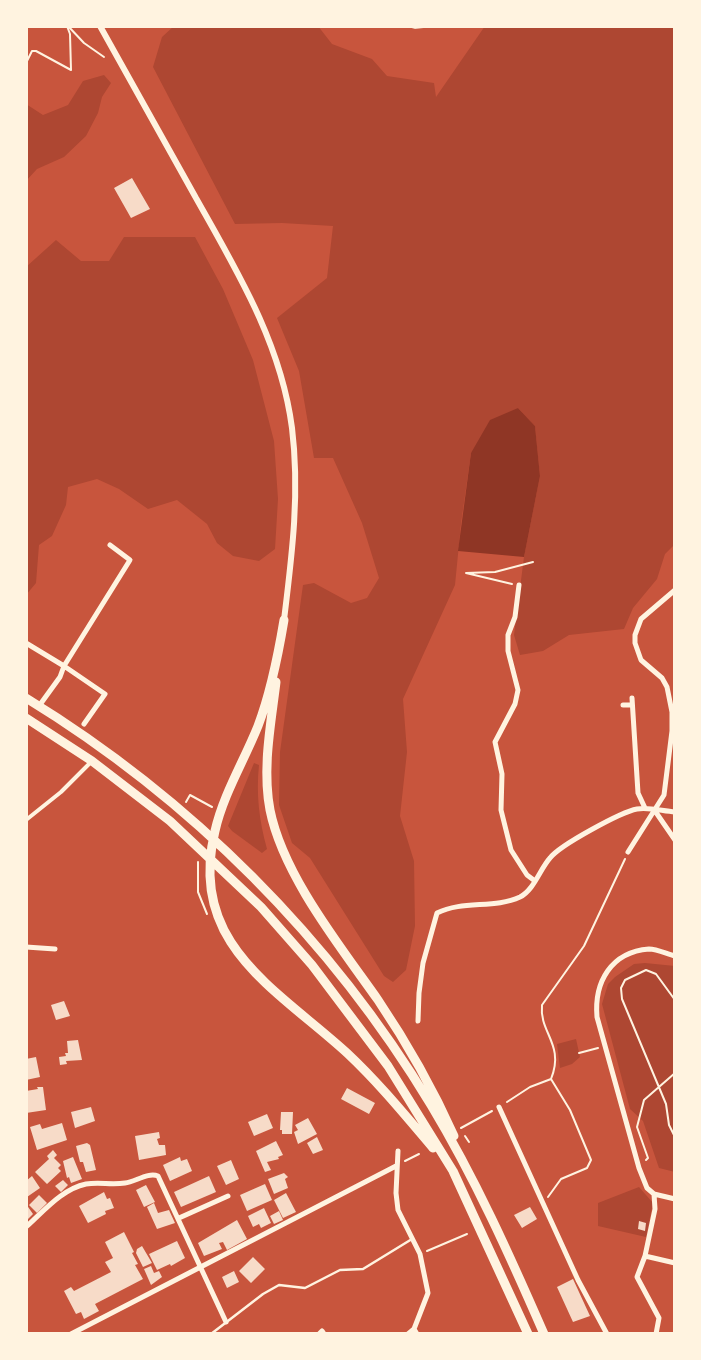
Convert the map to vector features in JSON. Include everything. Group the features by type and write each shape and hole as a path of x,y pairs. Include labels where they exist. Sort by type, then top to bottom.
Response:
{"highway":[{"path":"284,620 276,664 259,724 219,817 211,852 212,887 218,914 229,940 254,973 347,1053 381,1086 453,1171"},
{"path":"284,620 267,769 270,809 284,853 294,874 417,1062 450,1126 544,1334"},
{"path":"26,698 100,747 156,790 209,835 283,909 340,975 392,1045 430,1104 481,1196"},
{"path":"26,718 92,761 170,821 261,907 306,957 388,1066 453,1171 528,1334"}],"street":[{"path":"100,26 246,287 273,349 292,426 296,465 295,514 284,620"},
{"path":"39,706 60,677 64,666 130,560 110,545"},
{"path":"519,585 515,617 508,635 508,652 518,690 515,704 494,742 502,774 501,810 511,850 527,875 535,881"},
{"path":"628,852 661,803 667,786 672,749 672,712 667,687 662,678 641,660 635,643 636,635 641,618 675,590"},
{"path":"26,643 105,694 84,724"},
{"path":"632,698 638,792 645,808"},
{"path":"623,705 632,705"},
{"path":"26,820 73,780 92,761"},
{"path":"418,1021 423,963 437,913 449,908 501,902 521,897 535,881 551,856 564,846 634,809 645,808 655,811 675,812"},
{"path":"655,811 675,840"},
{"path":"26,947 55,949"},
{"path":"675,956 650,949 630,954 611,966 600,981 596,999 597,1017 639,1168 647,1188 654,1194 675,1199"},
{"path":"499,1107 578,1280 607,1334"},
{"path":"398,1151 396,1166 398,1210 420,1254 428,1293 416,1331 408,1334"},
{"path":"71,1334 202,1268 396,1166"},
{"path":"26,1227 73,1188 88,1184 125,1183 154,1175 161,1180 226,1322"},
{"path":"654,1194 655,1209 645,1256 637,1277 658,1318 656,1334"},
{"path":"179,1218 228,1196"},
{"path":"645,1256 675,1263"},
{"path":"319,1334 322,1331 324,1334"}],"lane":[{"path":"211,1334 263,1294 279,1286 304,1288 340,1270 363,1269 412,1239"}],"path":[{"path":"67,26 84,43 104,57"},
{"path":"26,63 32,52 36,51 71,70 70,34 67,26"},
{"path":"519,585 466,573 495,572 533,562"},
{"path":"186,802 190,795 212,807"},
{"path":"460,1129 530,1087 551,1079 556,1066 554,1044 541,1011 542,1005 584,946 628,852"},
{"path":"198,859 198,892 206,914"},
{"path":"675,1000 656,974 646,970 625,980 621,988 622,999 666,1104 669,1125 675,1136"},
{"path":"660,988 665,986"},
{"path":"579,1053 606,1047"},
{"path":"648,1158 637,1127 644,1100 675,1073"},
{"path":"543,1203 562,1178 587,1168 591,1160 570,1110 551,1079"},
{"path":"396,1166 419,1154"},
{"path":"420,1254 467,1234"}],"shaded area":[{"path":"174,26 318,26 332,44 372,59 387,76 434,83 436,97 485,26 675,26 675,544 665,554 657,579 633,608 624,629 569,635 543,651 520,655 514,635 524,557 540,476 535,426 518,408 471,453 455,585 403,699 407,752 400,816 414,861 415,926 406,970 393,982 384,976 310,858 292,843 279,805 280,752 303,585 314,583 351,603 367,598 379,578 362,523 333,458 314,458 299,371 277,318 327,278 333,226 282,223 235,224 153,67 162,37"},
{"path":"104,75 111,83 102,97 98,113 86,136 64,157 37,169 26,181 26,104 43,115 68,105 83,81"},
{"path":"124,237 195,237 223,289 253,360 274,441 278,499 275,549 259,561 233,556 217,543 207,524 177,500 148,509 119,489 97,479 68,487 66,505 52,536 39,545 36,583 26,595 26,267 56,240 81,261 109,261"},
{"path":"518,408 535,426 540,476 524,557 458,551 471,453 490,420"},
{"path":"254,763 259,765 259,807 267,849 262,853 228,826"},
{"path":"645,963 675,966 675,1172 659,1168 643,1121 630,1109 602,1004 608,984 615,977 634,964"},
{"path":"576,1039 580,1057 572,1064 560,1068 557,1044"},
{"path":"639,1187 653,1203 646,1237 598,1226 598,1203"}],"building":[{"path":"405,26 432,26 432,27 415,29"},
{"path":"132,178 150,209 131,218 114,188"},
{"path":"64,1001 70,1016 56,1020 51,1005"},
{"path":"78,1040 82,1060 66,1061 67,1064 60,1065 59,1057 66,1056 65,1053 68,1053 67,1041"},
{"path":"36,1057 40,1077 26,1080 26,1059"},
{"path":"37,1087 43,1087 46,1110 26,1113 26,1091 38,1089"},
{"path":"347,1088 375,1103 369,1114 341,1099"},
{"path":"91,1107 95,1121 75,1128 71,1112"},
{"path":"281,1112 293,1112 292,1134 282,1134 282,1130 280,1130"},
{"path":"267,1114 273,1128 254,1136 248,1122"},
{"path":"308,1118 317,1134 298,1144 294,1132 298,1130 295,1125"},
{"path":"62,1123 67,1140 37,1150 30,1127 40,1124 42,1129"},
{"path":"159,1132 160,1138 157,1139 159,1145 165,1145 166,1155 139,1160 135,1136"},
{"path":"317,1137 323,1150 313,1154 307,1143"},
{"path":"276,1141 283,1155 278,1157 279,1159 267,1162 271,1170 265,1172 256,1151"},
{"path":"87,1143 90,1145 96,1170 86,1172 83,1162 80,1162 76,1146"},
{"path":"53,1150 57,1155 54,1158 61,1165 58,1168 61,1171 47,1184 35,1172 49,1159 47,1156"},
{"path":"73,1157 82,1179 71,1183 69,1177 67,1178 63,1161"},
{"path":"180,1157 181,1161 187,1159 192,1171 170,1181 163,1165"},
{"path":"231,1160 239,1179 226,1185 217,1166"},
{"path":"284,1173 288,1177 285,1179 288,1188 274,1194 268,1179"},
{"path":"32,1176 40,1188 27,1197 26,1181"},
{"path":"209,1176 216,1192 181,1207 174,1192"},
{"path":"63,1180 68,1185 61,1192 55,1186"},
{"path":"265,1184 272,1200 247,1211 240,1195"},
{"path":"146,1185 155,1202 144,1207 136,1190"},
{"path":"104,1192 107,1199 110,1198 114,1208 105,1211 106,1214 88,1223 79,1206"},
{"path":"286,1193 296,1212 283,1218 274,1200"},
{"path":"39,1195 47,1203 37,1213 29,1205"},
{"path":"154,1203 158,1213 169,1210 175,1223 157,1229 147,1207"},
{"path":"26,1204 33,1214 26,1221"},
{"path":"530,1207 537,1219 522,1228 514,1215"},
{"path":"264,1208 271,1223 261,1228 259,1224 253,1227 248,1216"},
{"path":"279,1211 283,1220 274,1224 270,1216"},
{"path":"237,1220 247,1239 227,1250 223,1242 219,1243 222,1249 204,1256 198,1243"},
{"path":"639,1221 646,1223 645,1231 638,1229"},
{"path":"124,1232 138,1264 135,1265 143,1279 95,1304 99,1311 84,1319 81,1312 76,1314 64,1291 71,1287 74,1291 111,1272 105,1262 113,1258 105,1242"},
{"path":"177,1241 185,1258 171,1266 170,1264 157,1270 149,1254"},
{"path":"142,1246 152,1263 143,1267 136,1253 137,1249"},
{"path":"253,1257 265,1269 251,1283 239,1271"},
{"path":"151,1266 154,1273 159,1271 162,1277 151,1285 144,1269"},
{"path":"234,1271 239,1282 227,1288 222,1277"},
{"path":"573,1279 590,1316 573,1322 557,1287"}]}
